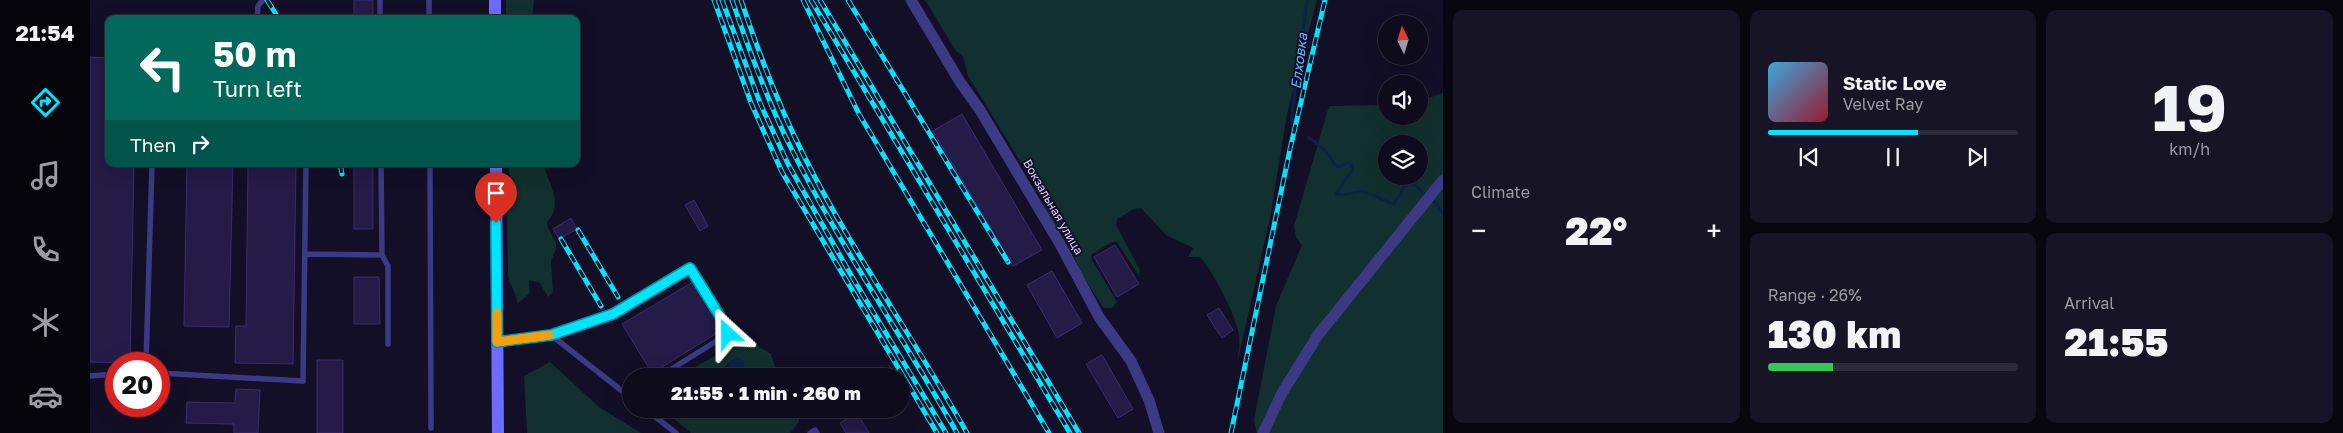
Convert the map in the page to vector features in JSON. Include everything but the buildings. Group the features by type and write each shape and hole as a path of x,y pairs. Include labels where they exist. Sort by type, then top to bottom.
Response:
{"main road":[{"path":"495,0 495,15"},
{"path":"496,167 498,433"}],"street":[{"name":"Вокзальная улица","path":"911,0 956,75 985,118 1060,244 1099,317 1131,361 1148,400 1159,433"},
{"path":"1263,433 1282,393 1318,335 1440,184"}],"lane":[{"path":"258,15 258,6 263,0"},
{"path":"380,0 380,15"},
{"path":"429,0 429,15"},
{"path":"146,352 152,167"},
{"path":"170,374 303,381 306,167"},
{"path":"381,167 382,255 388,266 388,344"},
{"path":"430,167 431,428"},
{"path":"305,254 382,255"},
{"path":"497,342 551,335 619,311 690,268 726,326 728,334 673,368"},
{"path":"551,335 622,391"},
{"path":"90,376 105,375"},
{"path":"657,418 676,433"},
{"path":"810,433 815,430 817,433"}],"green space":[{"path":"506,0 534,0 532,15 506,15"},
{"path":"925,0 1317,0 1287,114 1270,218 1237,364 1239,336 1237,328 1224,295 1211,273 1200,257 1188,257 1193,248 1166,235 1141,208 1134,209 1117,219 1116,225 1140,270 1139,276 1117,242 1112,242 1091,255 1092,260 1117,302 1112,308 1104,308 1080,272 1069,244 1046,210 1037,186 968,76 963,56 956,51"},
{"path":"1443,93 1443,433 1257,433 1254,420 1276,306 1302,245 1296,237 1294,226 1329,106 1378,105 1378,125 1428,125 1428,98"},
{"path":"508,167 544,167 555,201 552,215 547,222 548,228 556,242 556,249 551,261 553,292 548,297 540,283 529,280 530,293 517,304 508,276 507,206 511,184"},
{"path":"742,341 749,341 771,354 775,368 744,368 744,364 731,361 723,368 693,368"},
{"path":"550,362 599,407 641,433 527,433 524,376"},
{"path":"673,418 799,418 799,422 790,433 691,433"}],"water":[{"path":"738,357 744,361 744,368 726,368 732,359"}],"waterway":[{"name":"Елховка","path":"1291,122 1307,0"},
{"name":"Елховка","path":"1308,137 1326,151 1338,167 1349,163 1352,165 1352,170 1336,194 1364,192 1394,204 1405,186 1409,184 1415,185 1426,196"},
{"name":"Елховка","path":"1431,199 1443,214"}],"railway":[{"path":"267,0 276,15"},
{"path":"714,0 751,103 782,172 937,433"},
{"path":"722,0 760,103 788,164 851,275 946,433"},
{"path":"732,0 759,75 791,148 830,220 957,433"},
{"path":"741,0 770,80 805,158 843,228 967,433"},
{"path":"803,0 859,114 1049,433"},
{"path":"811,0 1070,433"},
{"path":"820,0 1079,433"},
{"path":"848,0 1008,262"},
{"path":"1231,433 1290,149 1325,0"},
{"path":"341,167 342,174"},
{"path":"578,230 618,297"},
{"path":"561,239 601,306"}],"slow traffic":[{"path":"497,313 497,342 549,335"}],"route":[{"path":"496,223 497,342 551,335 613,314 690,268 726,326 728,334"}]}
